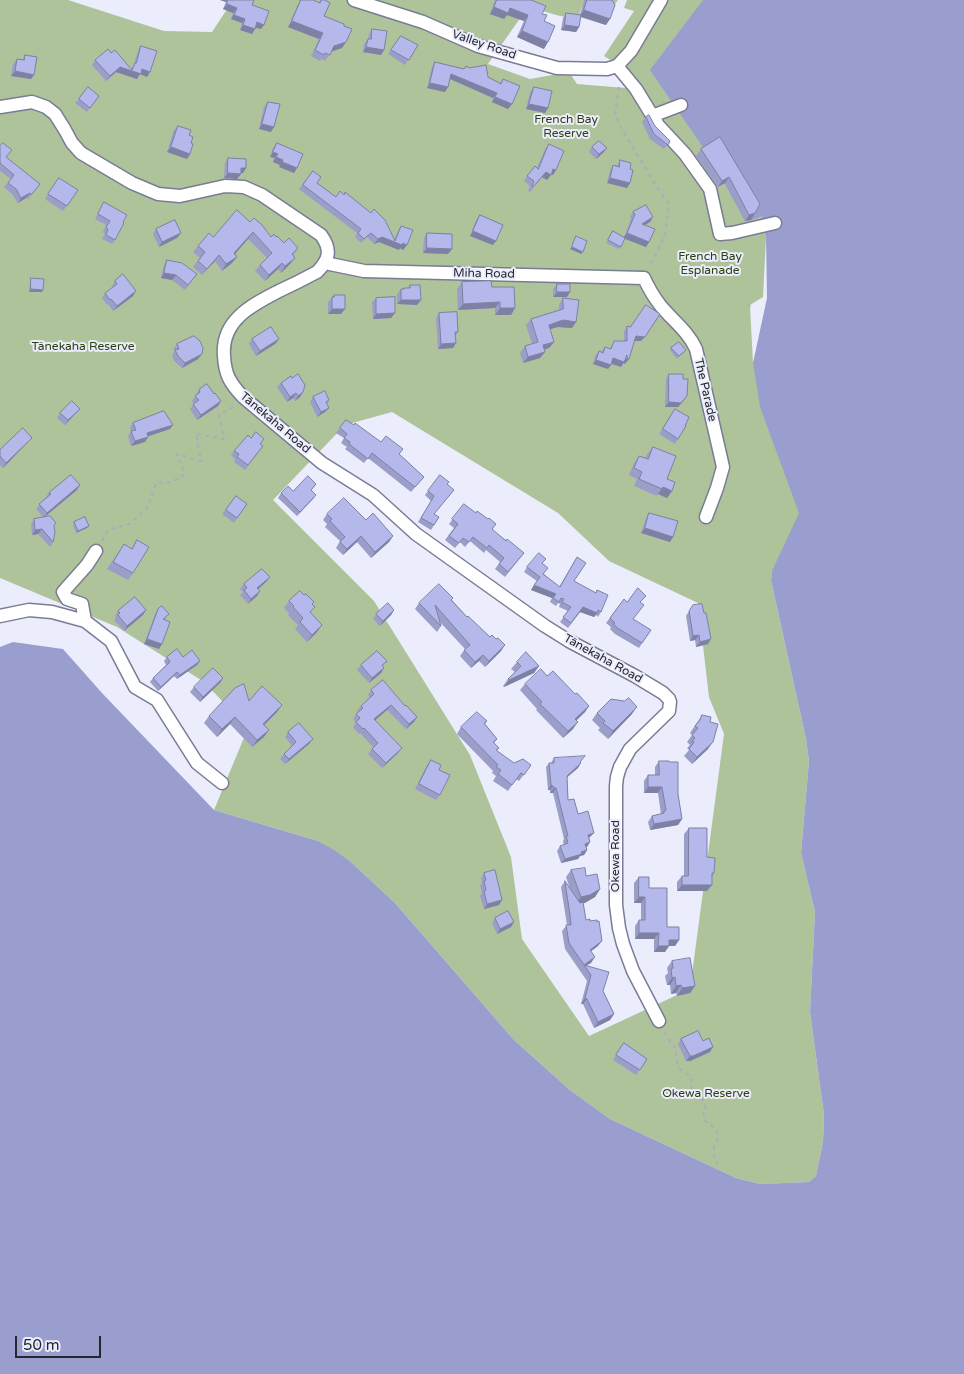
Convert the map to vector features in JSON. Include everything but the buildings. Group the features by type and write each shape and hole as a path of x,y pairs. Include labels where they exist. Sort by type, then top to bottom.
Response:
{"street":[{"name":"Valley Road","path":"354,0 423,22 478,46 514,57 557,68 612,67"},
{"path":"661,0 631,51 612,67 636,89 658,125 685,154 710,190 720,234 775,223"},
{"path":"0,106 32,102 46,106 55,114 72,143 81,153 132,183 158,194 180,196 225,186 244,187 262,195 321,234 328,250 328,257 325,263"},
{"path":"652,116 681,105"},
{"name":"Miha Road","path":"325,263 364,271 644,278"},
{"name":"Tānekaha Road","path":"325,263 317,272 254,304 232,323 223,354 225,369 232,386 322,463 372,495 416,534 537,621 663,693 670,702"},
{"name":"The Parade","path":"644,278 661,306 688,335 696,348 723,467 706,517"},
{"path":"85,621 82,604 67,599 63,592 96,552"},
{"path":"0,616 28,610 52,612 85,621 111,641 135,687 157,700 197,763 222,783"},
{"name":"Okewa Road","path":"659,1020 632,971 619,928 616,905 616,786 620,767 630,749 669,711 670,702"}],"path":[{"path":"612,67 620,88 615,114 619,124 657,187 670,204 665,236 644,278"},
{"path":"96,552 108,530 130,524 148,507 156,483 172,482 185,474 177,454 201,461 196,434 224,439 218,415 235,406 243,396"},
{"path":"659,1020 670,1043 675,1046 677,1063 682,1071 688,1074 694,1095 702,1098 705,1107 703,1119 714,1127 718,1133 718,1139 714,1143 714,1151 718,1167"}],"green space":[{"path":"0,0 68,0 164,31 212,32 233,0 618,0 611,9 584,1 578,18 560,16 528,7 488,64 530,79 569,72 577,84 626,88 632,73 604,56 634,11 624,8 627,0 838,0 766,237 763,297 750,305 753,363 823,360 839,823 772,571 771,580 806,739 809,761 801,853 815,912 810,1012 824,1115 823,1142 816,1176 809,1182 760,1184 736,1178 610,1119 570,1090 514,1040 395,903 351,862 318,841 214,810 248,728 204,682 117,627 0,578","holes":["392,412 558,513 609,561 698,603 709,697 724,734 690,989 589,1036 522,939 511,857 470,755 374,601 273,500 345,425"]}],"water":[{"path":"703,0 964,0 964,1374 0,1374 0,647 13,642 63,649 102,693 214,810 318,841 351,862 395,903 514,1040 570,1090 610,1119 736,1178 760,1184 809,1182 816,1176 823,1142 824,1115 810,1012 815,912 801,853 809,761 806,739 771,580 772,571 799,513 760,407 753,363 767,298 766,237 762,216 745,221 713,162 650,70"}],"park label":[{"name":"French Bay Reserve","path":"566,127"},
{"name":"French Bay Esplanade","path":"710,264"},
{"name":"Tānekaha Reserve","path":"83,347"},
{"name":"Okewa Reserve","path":"706,1094"}]}
